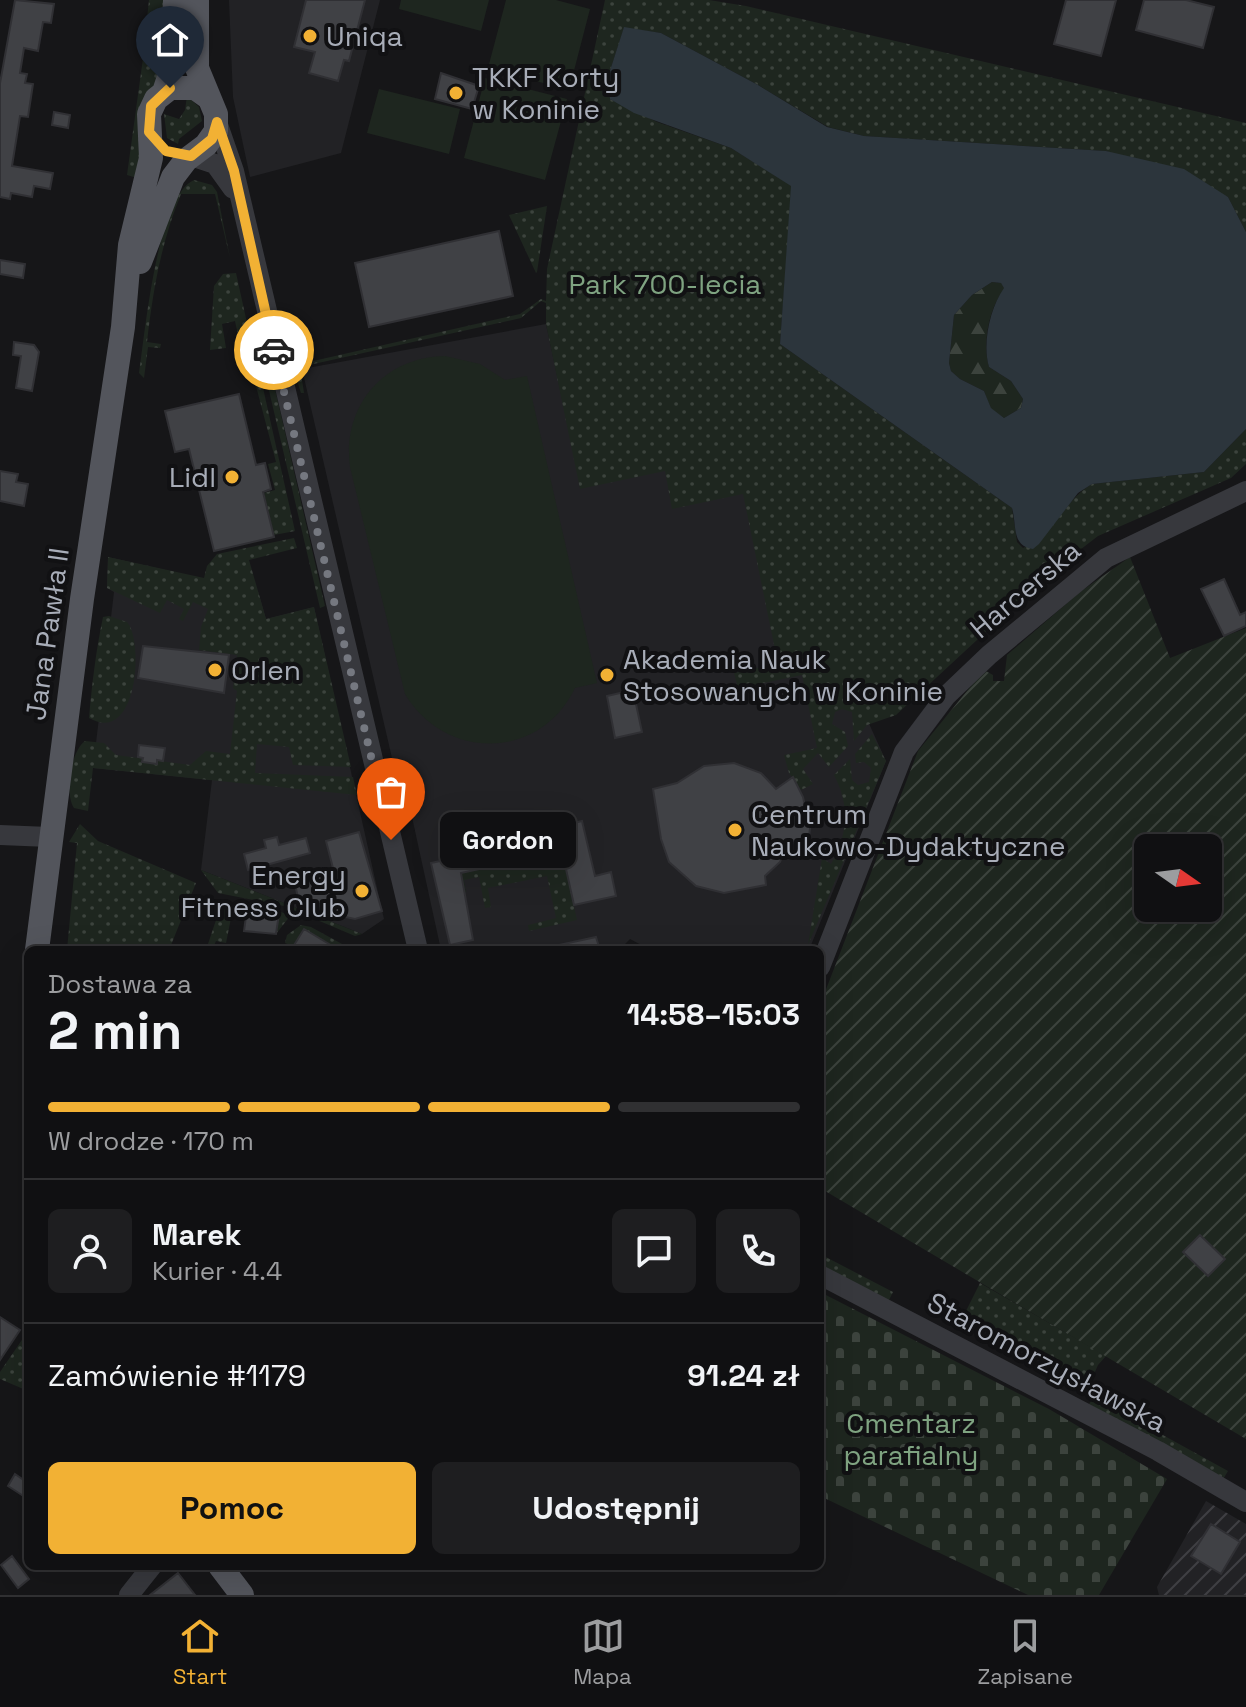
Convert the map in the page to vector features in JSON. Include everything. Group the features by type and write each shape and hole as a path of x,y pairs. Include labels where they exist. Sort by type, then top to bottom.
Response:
{"main road":[{"path":"175,0 172,68 164,92 151,106 149,132 166,151 191,156 212,139 217,122 197,68 197,0"},
{"path":"164,92 187,86 209,98"},
{"name":"Jana Pawła II","path":"37,946 49,837 123,327 132,232 151,158 149,132"},
{"name":"Jana Pawła II","path":"123,327 162,198 173,177 191,156"},
{"path":"223,1570 242,1595"}],"street":[{"path":"217,122 232,163 238,199 417,946"},
{"path":"191,156 220,167 238,199"},
{"name":"Harcerska","path":"824,957 904,752 946,696 989,655 1106,558 1246,491"},
{"path":"0,835 49,837"},
{"name":"Staromorzysławska","path":"824,1277 1158,1451 1246,1502"},
{"path":"129,1595 149,1570"}],"shaded area":[{"path":"229,0 380,0 341,153 250,177 233,97"},
{"path":"624,27 661,33 758,85 827,127 864,136 1106,151 1184,169 1228,197 1246,232 1246,429 1204,472 1092,484 1078,493 1039,544 1033,549 1026,547 1016,534 1012,508 780,344 791,186 731,148 634,113 610,99 607,80","holes":["992,282 1001,283 1004,288 989,326 987,358 989,367 1011,381 1023,399 1021,408 1004,418 991,408 984,391 960,379 951,371 949,363 954,315 972,295"]},
{"name":"Akademia Nauk Stosowanych w Koninie","path":"546,324 576,464 680,443 764,492 886,761 811,946 643,946 630,939 623,946 440,946 405,785 398,784 302,369"},
{"path":"108,557 258,591 266,619 314,607 384,919 362,934 201,870 212,780 93,768 114,592 107,588"},
{"path":"1206,1501 1246,1524 1246,1595 1159,1595 1157,1587"}],"green space":[{"path":"149,0 166,0 166,40 145,37"},
{"path":"401,0 489,0 481,31 399,9"},
{"path":"506,0 556,0 590,9 569,90 488,68"},
{"name":"Park 700-lecia","path":"605,0 709,0 746,6 1246,123 1246,232 1228,197 1106,151 864,136 828,127 661,33 624,28 607,80 610,99 657,122 731,148 792,186 780,344 1012,508 1017,542 1023,548 1044,533 1073,499 1092,484 1204,472 1246,429 1246,464 1231,478 1098,536 1046,576 896,715 867,725 854,741 852,712 842,709 835,712 832,724 845,732 848,746 829,767 818,753 803,769 813,784 801,790 789,773 784,755 817,748 802,675 738,688 734,673 778,664 743,494 672,509 665,471 580,489 546,324 546,303 541,301 521,318 300,367 304,393 301,393 294,371 300,364 520,314 541,299 546,301 547,269"},
{"path":"144,51 166,52 137,178 127,175"},
{"path":"485,78 567,99 545,180 464,158"},
{"path":"379,89 460,109 449,154 367,133"},
{"path":"187,96 199,107 202,121 179,139 178,144 167,138 164,114 179,119 185,110"},
{"path":"194,180 212,185 217,192 230,258 215,194 181,194 163,249 149,323 147,342 161,344 160,348 148,347 144,378 139,373 149,299 162,238 181,191"},
{"path":"547,206 537,272 536,273 509,215"},
{"path":"236,273 254,355 241,349 235,321 222,324 226,348 210,350 214,286 223,274"},
{"path":"992,282 1001,283 1005,288 988,326 986,347 989,367 1011,381 1023,399 1021,408 1004,418 991,409 984,391 960,379 951,371 949,363 954,315 972,295"},
{"path":"445,356 480,364 505,380 527,376 597,683 575,688 559,712 539,729 516,740 492,744 467,741 444,732 422,716 405,694 350,467 349,445 353,424 371,389 403,365"},
{"path":"261,379 295,531 274,535 264,493 275,490 268,464 276,462 256,386"},
{"path":"267,382 275,389 325,606 320,608"},
{"path":"294,538 297,548 249,560 266,619 314,607 351,767 293,765 289,747 257,744 255,773 353,777 357,795 93,768 88,811 74,808 70,773 76,754 85,741 104,743 116,755 190,765 206,751 230,754 237,691 233,688 237,655 199,650 201,627 208,609 193,602 183,621 179,619 184,609 167,600 160,613 107,588 108,557 204,578 207,566 217,554"},
{"path":"1130,557 1170,658 1246,628 1246,1439 824,1190 824,995 918,751 984,670 993,675 993,681 1004,681 1007,655 1080,592"},
{"path":"103,617 127,622 132,632 135,668 127,705 118,717 105,723 89,718"},
{"path":"872,734 886,761 808,945 822,858 831,864 844,831 843,797 834,775 850,759 852,780 858,785 869,782 871,768 864,762 856,763 855,754"},
{"path":"80,824 98,841 196,883 171,946 67,946 77,843 69,842"},
{"path":"562,851 577,920 529,931 528,925 556,918 547,876 488,888 491,907 485,908 479,877 464,880 466,892 461,894 456,873 514,861 516,866 521,864 520,860"},
{"path":"201,870 362,934 355,936 284,906 218,893"},
{"path":"229,903 279,911 290,916 276,934 279,914 233,908 226,943 216,941 214,946 207,946 217,917"},
{"path":"301,925 311,927 346,946 332,946 304,929 293,946 285,943 287,935"},
{"path":"824,1256 893,1292 888,1302 824,1268"},
{"path":"980,1283 1106,1356 1090,1383 963,1317"},
{"name":"Cmentarz parafialny","path":"824,1294 1049,1409 1167,1479 1099,1595 1028,1595 824,1498"},
{"path":"24,1337 24,1389 0,1379 0,1372"},
{"path":"1094,1397 1228,1471 1222,1481 1089,1404"}],"building":[{"path":"15,0 54,4 51,23 43,22 38,51 24,48 20,73 27,74 25,83 33,84 28,117 20,116 12,166 53,173 50,189 34,186 32,197 11,193 10,199 0,197 0,83"},
{"path":"306,0 365,0 349,61 344,60 338,81 309,73 315,52 294,47"},
{"path":"1066,0 1116,0 1101,56 1054,44"},
{"path":"1144,0 1186,0 1214,7 1203,48 1136,30"},
{"name":"TKKF Korty w Koninie","path":"441,73 479,86 472,109 435,99"},
{"path":"54,112 70,115 68,128 52,125"},
{"path":"499,231 513,296 369,327 355,263"},
{"path":"0,260 25,264 23,278 0,274"},
{"path":"14,342 34,345 39,352 32,391 16,388 21,356 13,355"},
{"name":"Lidl","path":"239,394 256,465 265,463 271,489 263,492 274,537 214,551 189,449 175,452 165,411"},
{"path":"0,471 18,474 16,482 28,484 24,506 0,501"},
{"path":"1224,579 1240,615 1246,612 1246,626 1224,636 1201,589"},
{"path":"143,646 229,655 224,693 138,678"},
{"path":"633,690 642,732 615,738 607,696"},
{"path":"139,745 165,748 163,761 157,760 157,764 142,762 143,758 138,757"},
{"name":"Centrum Naukowo-Dydaktyczne","path":"734,763 761,773 776,789 793,777 803,797 810,828 808,847 788,842 780,862 765,876 766,885 724,893 696,886 669,862 661,839 653,789 677,783 704,766"},
{"path":"517,819 524,835 582,821 595,876 611,872 616,896 574,905 562,851 461,873 473,940 450,945 431,863 445,860 444,854 493,842 495,824"},
{"path":"359,832 382,911 355,919 331,914 298,898 295,884 334,872 326,841"},
{"path":"277,837 279,845 306,838 310,853 248,870 244,854 266,848 264,840"},
{"path":"247,909 279,914 276,934 244,931"},
{"path":"304,929 332,946 293,946"},
{"path":"596,937 599,946 559,946"},
{"path":"1200,1235 1225,1259 1208,1276 1183,1252"},
{"path":"0,1317 20,1330 0,1360"},
{"path":"15,1474 24,1480 24,1496 8,1486"},
{"path":"1211,1524 1240,1542 1221,1574 1191,1556"},
{"path":"12,1556 29,1579 18,1588 1,1565"},
{"path":"178,1573 195,1595 150,1595"}],"way so far":[{"path":"274,350 391,840"}],"place":[{"name":"Uniqa","path":"310,36"},
{"name":"TKKF Korty w Koninie","path":"456,93"},
{"name":"Lidl","path":"232,477"},
{"name":"Orlen","path":"215,670"},
{"name":"Akademia Nauk Stosowanych w Koninie","path":"607,675"},
{"name":"Centrum Naukowo-Dydaktyczne","path":"735,830"},
{"name":"Gordon","path":"391,840"},
{"name":"Energy Fitness Club","path":"362,891"}],"route":[{"path":"170,88 151,106 149,132 166,151 191,156 212,139 217,122 234,171 274,350"}]}
